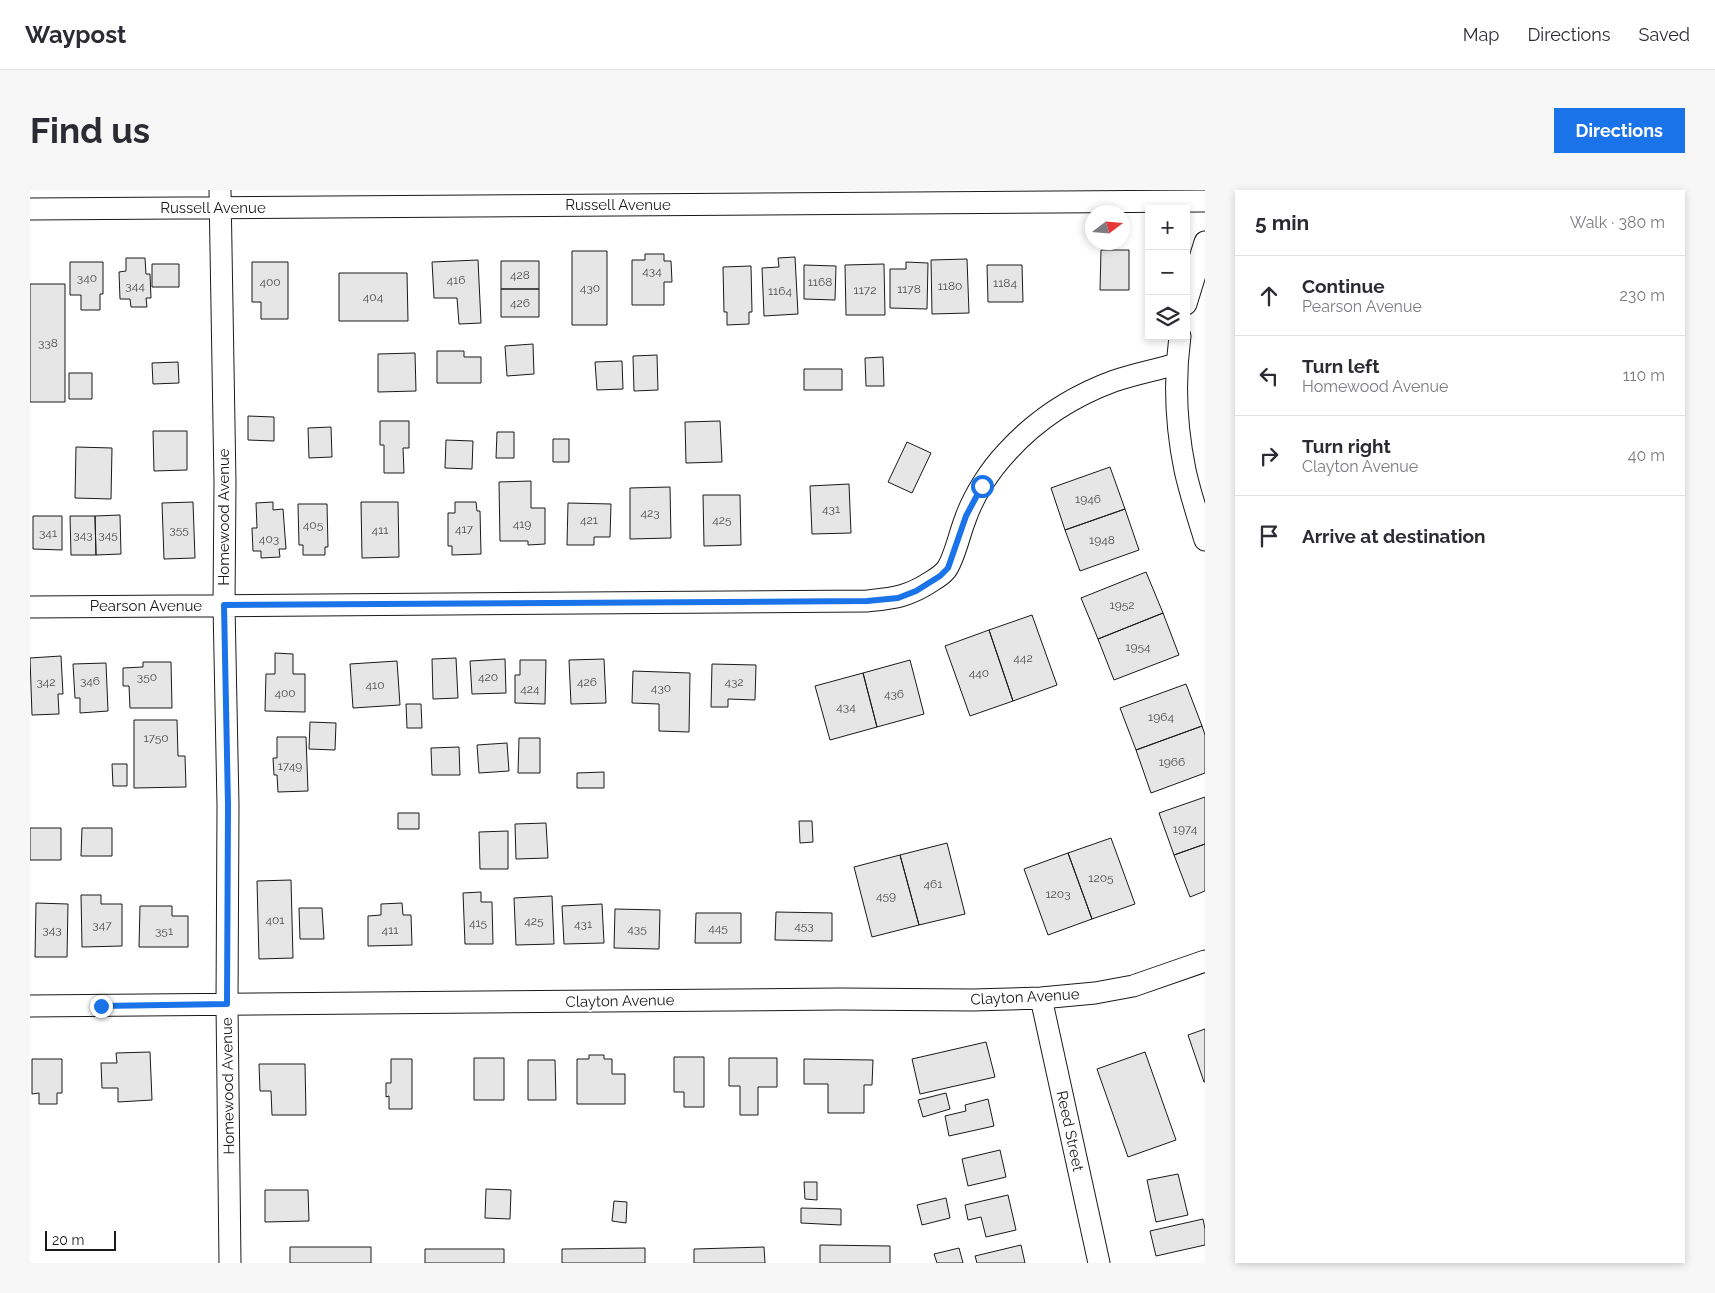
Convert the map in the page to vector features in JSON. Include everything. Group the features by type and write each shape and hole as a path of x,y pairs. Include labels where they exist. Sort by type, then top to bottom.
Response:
{"street":[{"name":"Russell Avenue","path":"30,209 220,199 1205,201"},
{"name":"Homewood Avenue","path":"220,199 228,805 227,1004 230,1263"},
{"path":"1188,295 1205,242"},
{"path":"1179,340 1176,364 1176,391 1181,446 1185,472 1205,540"},
{"name":"Pearson Avenue","path":"30,607 867,601 898,598 916,591 940,576 948,568 966,516 982,486 1006,453 1030,429 1054,411 1080,396 1114,381 1176,364"},
{"name":"Clayton Avenue","path":"30,1006 1041,998 1095,993 1133,986 1205,960"},
{"name":"Reed Street","path":"1041,998 1099,1263"}],"building":[{"path":"1101,250 1129,250 1129,290 1100,290"},
{"path":"572,251 607,251 607,325 572,325"},
{"path":"645,254 664,254 664,261 671,261 672,282 664,282 664,305 632,305 632,260 645,260"},
{"path":"795,257 798,314 764,316 762,268 779,267 778,258"},
{"path":"126,258 145,258 146,274 150,274 151,298 146,298 147,307 131,307 130,299 120,299 119,272 126,271"},
{"path":"967,259 969,313 932,314 931,260"},
{"path":"478,260 481,323 459,324 457,298 434,298 432,262"},
{"path":"501,261 539,261 539,289 501,289"},
{"path":"70,262 103,262 103,294 100,294 100,310 81,310 81,295 70,295"},
{"path":"252,262 288,262 288,319 261,319 261,302 252,302"},
{"path":"906,262 928,263 927,309 890,308 890,269 906,269"},
{"path":"152,264 179,264 179,287 152,287"},
{"path":"884,264 885,315 846,315 845,265"},
{"path":"804,265 836,266 835,300 804,299"},
{"path":"987,265 1022,265 1023,302 988,302"},
{"path":"751,266 752,312 749,312 749,324 727,325 727,312 724,312 723,267"},
{"path":"339,273 407,273 408,321 339,321"},
{"path":"30,284 65,284 65,402 30,402"},
{"path":"501,289 539,289 539,317 501,317"},
{"path":"533,344 534,374 507,376 505,346"},
{"path":"437,351 464,351 464,357 481,357 481,383 437,383"},
{"path":"415,353 416,391 378,392 378,354"},
{"path":"657,355 658,390 634,391 633,356"},
{"path":"883,357 884,386 866,386 865,358"},
{"path":"622,361 623,389 597,390 595,362"},
{"path":"178,362 179,383 153,384 152,363"},
{"path":"804,369 842,369 842,390 804,390"},
{"path":"69,373 92,373 92,399 69,399"},
{"path":"248,416 274,417 274,441 248,440"},
{"path":"380,421 409,421 409,448 403,448 404,473 384,473 384,445 380,445"},
{"path":"720,421 722,462 686,463 685,422"},
{"path":"331,427 332,457 309,458 308,428"},
{"path":"153,431 187,431 187,470 154,471"},
{"path":"497,432 514,432 514,458 496,458"},
{"path":"553,439 569,439 569,462 553,462"},
{"path":"446,440 473,441 472,469 445,468"},
{"path":"907,442 931,453 912,493 888,482"},
{"path":"76,447 112,448 111,499 75,498"},
{"path":"1110,467 1125,509 1065,530 1051,488"},
{"path":"531,481 531,508 545,508 545,544 528,545 528,541 500,541 499,482"},
{"path":"849,484 851,533 812,534 810,486"},
{"path":"670,487 671,538 630,539 630,488"},
{"path":"703,495 740,495 741,545 704,546"},
{"path":"193,502 195,558 164,559 162,503"},
{"path":"273,502 273,510 283,509 286,549 279,549 280,557 261,558 261,551 253,551 252,528 257,528 256,503"},
{"path":"361,502 398,502 399,557 362,558"},
{"path":"455,502 476,502 477,511 480,511 481,554 452,555 452,546 448,546 448,513 455,513"},
{"path":"568,503 611,504 610,537 594,537 594,545 567,545"},
{"path":"298,504 327,504 328,547 325,547 325,555 303,555 303,545 299,545"},
{"path":"1125,509 1139,550 1080,571 1065,530"},
{"path":"120,515 121,554 96,555 95,516"},
{"path":"33,516 62,516 62,550 33,549"},
{"path":"70,516 95,516 96,555 71,555"},
{"path":"1146,572 1163,613 1098,639 1081,598"},
{"path":"1163,613 1179,655 1114,680 1098,639"},
{"path":"1032,615 1057,685 1013,701 989,630"},
{"path":"989,630 1013,701 970,716 945,646"},
{"path":"275,653 293,654 293,674 305,674 305,712 265,711 266,674 275,674"},
{"path":"61,656 63,694 58,694 59,714 32,715 30,658"},
{"path":"456,658 458,698 433,699 432,659"},
{"path":"505,659 506,693 472,694 470,661"},
{"path":"604,659 606,703 571,704 569,660"},
{"path":"520,660 546,660 545,704 515,703 515,675 520,675"},
{"path":"910,660 924,714 877,727 863,673"},
{"path":"397,661 400,705 353,708 350,664"},
{"path":"143,662 171,662 172,708 130,708 129,686 123,686 123,668 143,667"},
{"path":"106,663 108,711 80,713 80,698 75,698 73,664"},
{"path":"712,664 756,665 755,700 728,699 728,707 711,707"},
{"path":"633,671 690,673 689,732 659,731 659,704 632,703"},
{"path":"863,673 877,727 830,740 815,686"},
{"path":"1186,684 1202,726 1136,750 1120,708"},
{"path":"406,704 421,704 422,728 407,728"},
{"path":"134,720 177,720 178,756 185,756 186,787 134,788"},
{"path":"310,722 336,723 335,750 309,749"},
{"path":"1202,726 1205,735 1205,773 1151,793 1136,750"},
{"path":"277,737 306,737 308,791 278,792 273,758 277,758"},
{"path":"519,738 540,738 540,773 518,773"},
{"path":"507,743 509,771 479,773 477,745"},
{"path":"459,747 460,775 432,775 431,748"},
{"path":"112,764 127,764 127,786 113,786"},
{"path":"604,772 604,788 577,788 577,773"},
{"path":"1205,797 1205,844 1174,855 1159,813"},
{"path":"398,813 419,813 419,829 398,829"},
{"path":"799,821 812,821 813,842 800,843"},
{"path":"546,823 548,858 516,859 515,824"},
{"path":"30,828 61,828 61,860 30,860"},
{"path":"82,828 112,828 112,856 81,856"},
{"path":"508,831 508,869 480,869 479,832"},
{"path":"1111,838 1135,904 1092,919 1068,853"},
{"path":"947,843 965,914 919,925 900,855"},
{"path":"1205,844 1205,891 1190,897 1174,855"},
{"path":"1068,853 1092,919 1048,935 1024,869"},
{"path":"900,855 919,925 872,937 854,867"},
{"path":"291,880 293,958 259,959 257,881"},
{"path":"481,892 481,902 492,902 493,944 465,944 463,893"},
{"path":"81,895 101,895 101,904 122,904 122,946 82,947"},
{"path":"552,896 554,944 516,945 514,898"},
{"path":"36,903 68,904 67,957 35,957"},
{"path":"402,903 403,915 411,915 412,945 368,946 368,916 381,915 381,904"},
{"path":"602,904 604,943 564,944 562,906"},
{"path":"140,906 172,906 172,916 188,916 188,947 139,947"},
{"path":"299,908 322,908 324,939 300,939"},
{"path":"615,909 660,910 659,949 614,948"},
{"path":"776,912 832,913 832,941 775,940"},
{"path":"696,913 741,913 741,943 695,943"},
{"path":"1205,1029 1205,1082 1204,1082 1188,1035"},
{"path":"986,1042 995,1077 920,1094 912,1059"},
{"path":"150,1052 152,1100 118,1102 118,1088 102,1088 101,1063 117,1063 116,1053"},
{"path":"1145,1052 1176,1140 1128,1157 1097,1069"},
{"path":"589,1055 604,1055 604,1059 612,1059 612,1074 625,1074 625,1104 577,1104 577,1059 589,1059"},
{"path":"674,1057 704,1057 704,1107 684,1107 684,1092 674,1092"},
{"path":"474,1058 504,1058 504,1100 474,1100"},
{"path":"729,1058 777,1058 777,1087 758,1087 758,1115 740,1115 740,1086 729,1086"},
{"path":"32,1059 62,1059 62,1093 57,1093 57,1104 39,1104 39,1093 32,1094"},
{"path":"391,1059 412,1059 412,1109 389,1109 389,1096 386,1097 386,1083 391,1083"},
{"path":"804,1059 873,1060 872,1085 864,1085 864,1113 828,1113 828,1084 804,1084"},
{"path":"528,1060 555,1060 556,1100 528,1100"},
{"path":"259,1064 305,1064 306,1115 272,1115 271,1091 260,1091"},
{"path":"946,1093 950,1109 923,1117 918,1100"},
{"path":"988,1099 994,1126 949,1136 945,1116 966,1111 965,1105"},
{"path":"1000,1150 1006,1177 968,1186 962,1159"},
{"path":"1178,1174 1188,1215 1156,1222 1147,1180"},
{"path":"804,1182 817,1182 817,1200 805,1199"},
{"path":"486,1189 511,1190 510,1219 485,1218"},
{"path":"265,1190 308,1190 309,1221 265,1222"},
{"path":"1008,1195 1016,1230 986,1237 981,1217 968,1220 965,1205"},
{"path":"946,1198 950,1218 922,1225 917,1205"},
{"path":"614,1201 627,1202 626,1223 612,1221"},
{"path":"801,1208 841,1209 841,1225 801,1223"},
{"path":"1203,1219 1205,1245 1156,1256 1150,1231"},
{"path":"820,1245 890,1246 890,1263 820,1263"},
{"path":"1021,1245 1025,1263 977,1263 975,1256"},
{"path":"290,1247 371,1247 371,1263 290,1263"},
{"path":"764,1247 765,1263 694,1263 694,1249"},
{"path":"645,1248 645,1263 562,1263 562,1249"},
{"path":"959,1248 963,1263 937,1263 934,1254"},
{"path":"425,1249 504,1249 504,1263 425,1263"}],"route":[{"path":"101,1006 227,1004 228,805 224,605 867,601 898,598 916,591 940,576 948,568 966,516 982,486"}]}
